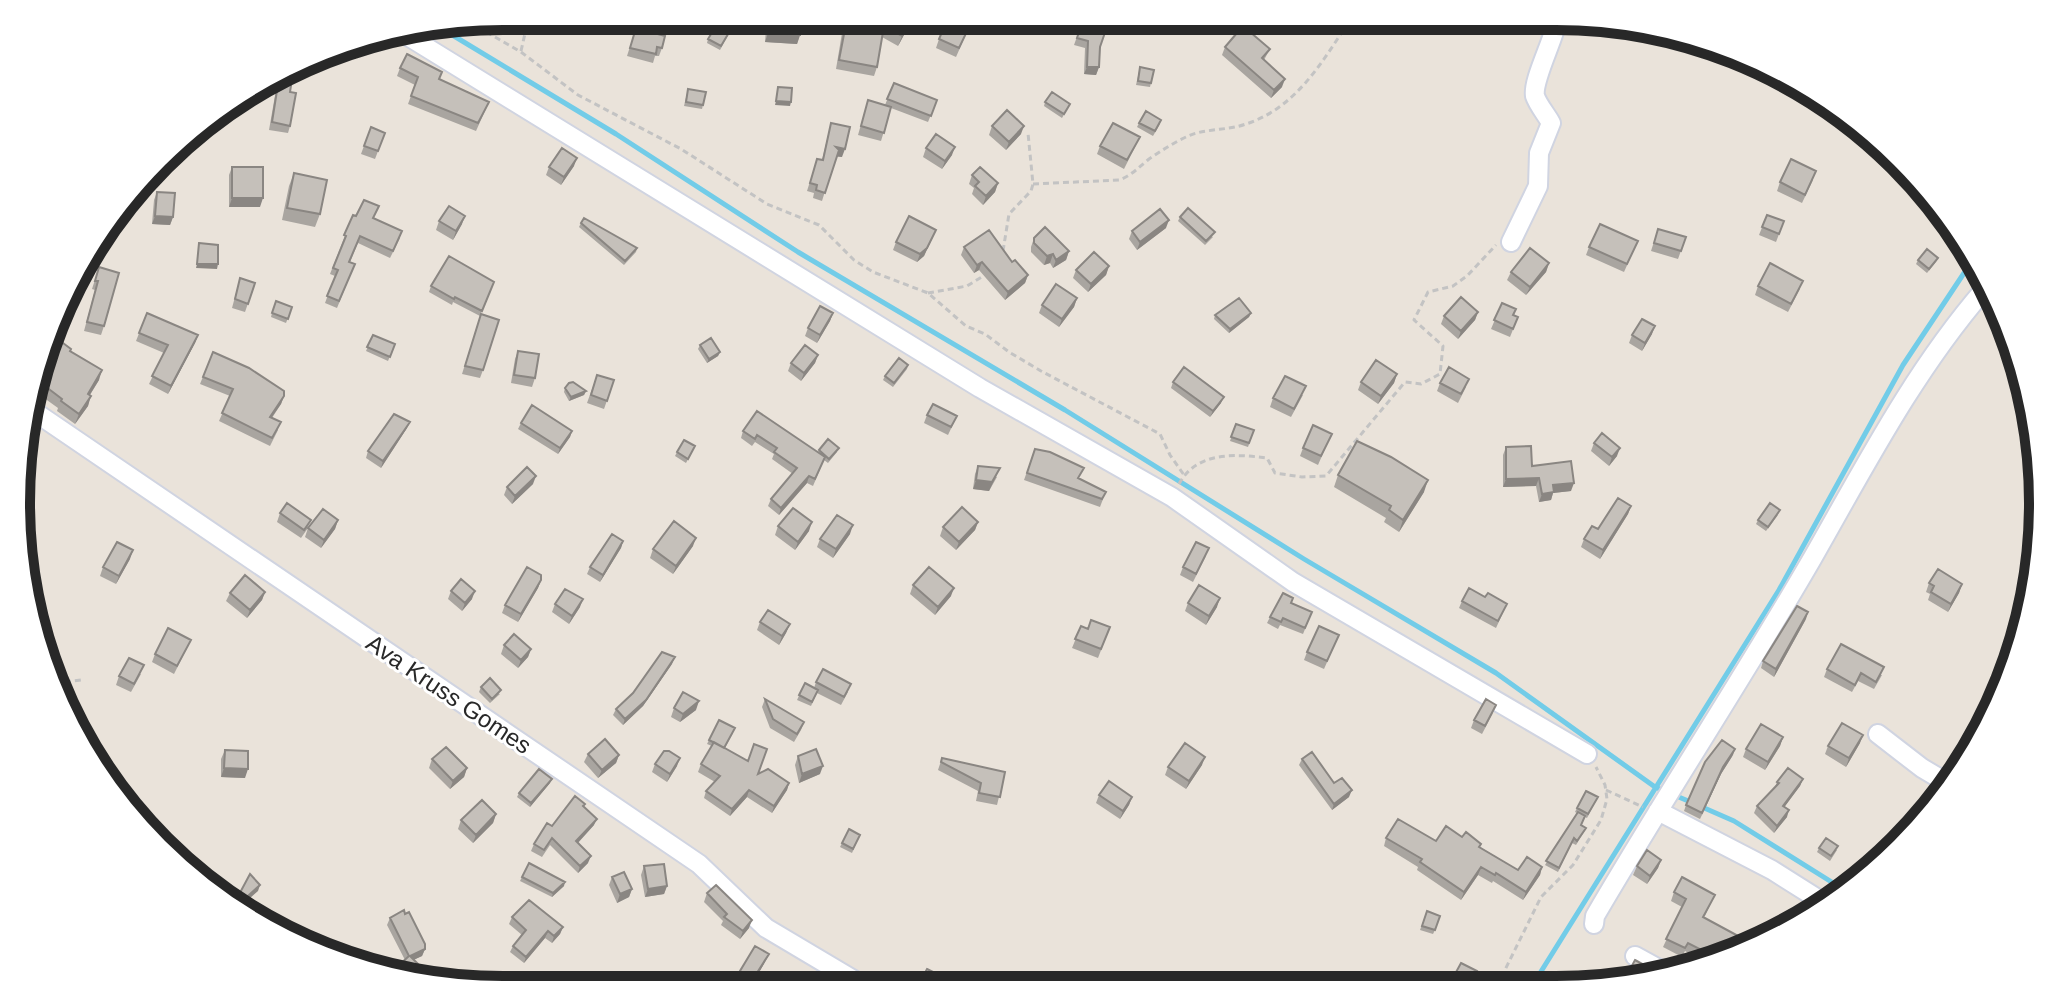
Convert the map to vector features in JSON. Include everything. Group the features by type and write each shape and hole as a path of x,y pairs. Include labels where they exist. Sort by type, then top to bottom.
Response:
{"street":[{"path":"1511,242 1538,186 1539,153 1551,123 1536,97 1535,86 1556,30"},
{"path":"412,39 980,388 1172,497 1293,582 1587,754"},
{"path":"1594,924 1595,916 1813,557 1909,390 1980,294"},
{"name":"Ava Kruss Gomes","path":"38,414 699,864 766,928 847,976"},
{"path":"1878,734 1940,779"},
{"path":"1658,811 1772,870 1816,898"},
{"path":"1635,956 1653,966"}],"path":[{"path":"521,52 526,30"},
{"path":"1033,184 1119,180 1129,177 1152,157 1191,135 1230,129 1272,115 1291,99 1343,30"},
{"path":"484,31 521,52 578,95 681,149 780,211 819,225 854,260 873,272 928,293 966,326 985,334 1009,352 1076,390 1160,434 1184,475 1205,459 1239,455 1267,458 1275,473 1326,476 1405,382 1421,384 1440,374 1443,346 1414,320 1428,292 1453,286 1467,276 1494,245 1511,242"},
{"path":"1000,260 1009,214 1031,191 1033,184 1028,133"},
{"path":"928,293 967,286 992,270"},
{"path":"65,682 81,680"},
{"path":"1502,976 1541,897 1573,865 1601,820 1607,799 1606,789 1601,773 1587,754"},
{"path":"1606,789 1637,803"}],"building":[{"path":"635,30 665,36 662,48 657,47 656,54 630,48"},
{"path":"713,30 730,30 721,46 708,39"},
{"path":"768,30 800,30 800,35 768,33"},
{"path":"845,30 883,30 877,67 839,60"},
{"path":"891,30 905,30 902,36"},
{"path":"943,30 968,30 959,48 939,39"},
{"path":"1080,30 1106,30 1100,47 1099,67 1087,67 1088,41 1077,38"},
{"path":"1240,30 1248,30 1270,49 1262,58 1285,79 1274,90 1225,47"},
{"path":"407,54 442,72 439,79 489,102 478,123 411,96 418,77 400,68"},
{"path":"1140,67 1154,70 1151,83 1138,81"},
{"path":"292,80 290,92 296,93 290,126 272,122 278,87"},
{"path":"894,83 937,100 931,116 887,99"},
{"path":"778,87 792,88 791,102 776,101"},
{"path":"688,89 706,92 703,105 686,102"},
{"path":"1052,92 1070,104 1064,114 1045,102"},
{"path":"868,100 891,107 884,133 861,126"},
{"path":"1007,110 1024,126 1009,142 992,126"},
{"path":"1146,111 1161,120 1155,131 1139,123"},
{"path":"831,123 850,127 845,149 836,147 839,150 825,193 816,190 817,185 810,183 817,159 823,160"},
{"path":"1113,123 1140,137 1127,160 1100,146"},
{"path":"371,127 385,133 378,151 364,146"},
{"path":"936,134 955,147 945,161 926,148"},
{"path":"562,148 577,158 564,177 549,167"},
{"path":"1791,159 1816,171 1805,195 1780,182"},
{"path":"232,167 263,167 263,198 232,198"},
{"path":"980,167 998,183 986,196 975,186 979,182 972,175"},
{"path":"294,173 327,180 320,214 287,208"},
{"path":"157,192 175,193 173,217 155,216"},
{"path":"364,200 379,206 373,218 402,231 393,251 360,236 349,262 355,264 339,301 327,296 338,270 333,268 353,215 356,216"},
{"path":"449,206 465,216 456,231 439,221"},
{"path":"1188,208 1215,232 1206,241 1180,217"},
{"path":"1160,209 1169,220 1140,242 1132,231"},
{"path":"1767,215 1784,221 1779,234 1762,227"},
{"path":"909,216 936,230 927,248 920,254 896,242"},
{"path":"584,218 637,248 625,261 581,223"},
{"path":"1600,224 1638,241 1627,264 1589,247"},
{"path":"1045,227 1069,251 1056,260 1053,254 1047,256 1034,243 1034,238"},
{"path":"1658,229 1686,237 1681,251 1654,243"},
{"path":"989,230 1012,262 1015,260 1028,275 1008,292 982,262 977,265 964,247"},
{"path":"199,243 218,245 218,264 197,264"},
{"path":"1530,248 1549,263 1530,287 1511,272"},
{"path":"1927,249 1938,258 1929,269 1918,260"},
{"path":"1094,252 1109,266 1091,284 1076,270"},
{"path":"449,256 494,282 482,311 431,286"},
{"path":"1770,263 1803,281 1791,304 1758,286"},
{"path":"99,267 119,273 104,326 87,322"},
{"path":"240,278 255,283 248,304 235,299"},
{"path":"1056,284 1077,298 1062,319 1042,305"},
{"path":"1461,297 1478,312 1461,331 1444,316"},
{"path":"1239,298 1251,313 1230,329 1215,315"},
{"path":"276,301 292,307 288,319 272,313"},
{"path":"1502,303 1516,309 1513,315 1518,317 1513,329 1494,320"},
{"path":"820,306 833,313 820,335 808,328"},
{"path":"147,313 198,335 171,386 152,376 168,345 139,333"},
{"path":"481,314 499,320 483,370 465,366"},
{"path":"1642,319 1655,326 1645,343 1632,335"},
{"path":"373,335 395,344 390,357 367,347"},
{"path":"711,338 720,352 709,359 700,345"},
{"path":"59,340 70,351 102,370 79,414 45,386"},
{"path":"805,345 818,355 804,373 791,363"},
{"path":"518,351 539,354 535,378 514,375"},
{"path":"213,352 249,368 284,391 270,417 281,422 272,438 222,413 233,389 203,377"},
{"path":"899,358 908,365 894,383 885,376"},
{"path":"1376,360 1397,374 1381,396 1361,382"},
{"path":"1184,367 1224,397 1213,411 1173,382"},
{"path":"1449,367 1469,379 1461,394 1440,383"},
{"path":"597,375 614,380 607,401 591,395"},
{"path":"1285,376 1306,386 1294,409 1273,398"},
{"path":"573,382 586,391 571,397 565,388"},
{"path":"933,404 957,416 951,427 927,415"},
{"path":"532,405 572,431 560,448 521,423"},
{"path":"757,411 825,457 815,479 809,476 781,508 771,499 797,468 774,452 777,448 757,435 755,439 743,431"},
{"path":"394,414 410,422 383,461 368,451"},
{"path":"1236,424 1254,430 1249,443 1231,437"},
{"path":"1313,425 1332,434 1321,456 1303,448"},
{"path":"1602,433 1620,448 1612,457 1594,443"},
{"path":"828,439 839,448 829,459 819,450"},
{"path":"684,440 695,446 688,459 677,452"},
{"path":"1357,441 1428,480 1403,520 1389,510 1391,506 1338,475"},
{"path":"1531,446 1532,466 1571,461 1574,483 1553,485 1554,492 1542,494 1539,478 1506,479 1506,447"},
{"path":"1035,449 1050,452 1084,468 1078,478 1106,492 1102,499 1027,473"},
{"path":"978,466 1000,468 992,482 976,480"},
{"path":"527,467 536,476 515,496 507,487"},
{"path":"1618,498 1631,506 1603,550 1584,539 1592,526 1598,529"},
{"path":"287,503 311,520 304,530 280,513"},
{"path":"1770,503 1780,510 1768,527 1758,520"},
{"path":"962,507 978,522 959,542 943,527"},
{"path":"793,508 812,522 798,542 778,526"},
{"path":"323,509 338,520 324,540 308,528"},
{"path":"837,515 853,525 836,549 820,539"},
{"path":"674,521 696,538 676,566 653,549"},
{"path":"612,534 623,541 603,575 590,567"},
{"path":"117,542 133,550 119,576 103,567"},
{"path":"1196,542 1209,548 1196,574 1183,567"},
{"path":"527,567 541,575 541,580 521,614 505,605"},
{"path":"929,567 954,588 938,607 913,585"},
{"path":"1938,569 1962,584 1951,604 1931,592 1934,586 1929,583"},
{"path":"245,575 265,592 250,610 230,593"},
{"path":"461,579 475,591 465,603 451,591"},
{"path":"1199,585 1220,598 1209,616 1188,603"},
{"path":"1469,588 1485,597 1488,593 1507,604 1498,621 1462,601"},
{"path":"565,589 583,599 572,616 555,604"},
{"path":"1283,593 1293,598 1291,603 1312,612 1305,628 1283,618 1281,622 1270,617"},
{"path":"1797,606 1808,612 1776,669 1763,661"},
{"path":"768,610 790,624 782,636 760,622"},
{"path":"1091,620 1110,627 1101,649 1075,639 1081,626 1088,629"},
{"path":"1319,626 1339,635 1327,661 1307,652"},
{"path":"168,628 191,640 177,666 155,654"},
{"path":"514,634 531,649 521,660 504,645"},
{"path":"1841,644 1884,667 1876,682 1861,673 1855,685 1827,669"},
{"path":"662,652 675,657 646,700 625,719 616,709 633,693"},
{"path":"129,658 144,665 134,684 119,676"},
{"path":"823,669 851,684 844,697 816,682"},
{"path":"490,678 501,690 492,699 481,687"},
{"path":"805,683 818,690 812,702 799,695"},
{"path":"683,692 699,701 683,714 674,708"},
{"path":"765,699 804,722 797,734 773,719"},
{"path":"1486,699 1496,705 1485,726 1474,720"},
{"path":"719,720 735,728 724,748 709,740"},
{"path":"1842,723 1863,735 1849,758 1828,746"},
{"path":"1761,724 1783,737 1768,762 1746,749"},
{"path":"605,739 619,755 602,770 588,754"},
{"path":"1722,740 1735,749 1723,767 1702,813 1686,805 1705,762"},
{"path":"714,742 748,761 754,744 767,749 758,774 768,769 789,783 774,806 749,790 732,809 706,791 720,776 701,764"},
{"path":"1185,743 1205,757 1189,781 1168,767"},
{"path":"446,747 467,768 453,781 432,759"},
{"path":"816,749 823,766 802,774 798,756"},
{"path":"225,750 248,751 248,769 224,768"},
{"path":"664,751 680,758 670,774 655,764"},
{"path":"1312,752 1334,783 1342,778 1352,790 1334,804 1302,759"},
{"path":"942,758 1005,772 1000,797 979,793 981,783 941,762"},
{"path":"1788,768 1803,779 1783,806 1789,810 1777,826 1757,806 1779,783"},
{"path":"539,769 552,779 531,803 519,793"},
{"path":"1109,781 1132,797 1123,811 1099,795"},
{"path":"1586,791 1598,797 1588,814 1577,808"},
{"path":"575,796 597,819 576,841 591,856 580,866 552,838 544,850 534,844 547,823 552,826"},
{"path":"482,800 496,814 476,835 461,820"},
{"path":"1578,812 1585,816 1581,825 1586,828 1577,841 1574,838 1559,868 1546,861"},
{"path":"1398,819 1436,841 1446,826 1462,837 1466,832 1481,844 1479,847 1518,870 1527,857 1542,867 1526,892 1481,867 1464,892 1420,862 1422,859 1386,838"},
{"path":"849,829 860,835 853,849 842,843"},
{"path":"1826,838 1838,846 1831,856 1819,848"},
{"path":"1647,850 1661,860 1650,876 1637,866"},
{"path":"529,863 565,882 553,893 522,877"},
{"path":"664,864 667,886 648,889 644,866"},
{"path":"624,872 632,889 620,894 612,877"},
{"path":"250,874 260,885 245,899 239,895"},
{"path":"1682,877 1715,895 1703,917 1740,937 1739,939 1705,952 1688,943 1685,948 1666,939 1686,899 1674,892"},
{"path":"716,885 752,920 743,931 724,917 727,914 707,893"},
{"path":"529,900 563,927 554,936 548,931 526,957 513,946 526,930 512,917"},
{"path":"404,910 405,914 409,912 425,944 425,949 410,956 423,969 400,964 409,956 390,918"},
{"path":"1427,911 1440,916 1435,930 1422,926"},
{"path":"755,946 769,954 755,976 740,971"},
{"path":"1635,960 1648,967 1630,970"},
{"path":"1461,963 1477,971 1475,976 1455,974"},
{"path":"927,969 939,975 938,976 923,976"}],"waterway":[{"path":"449,33 616,134 798,252 1065,410 1304,559 1496,673 1655,787 1693,803"},
{"path":"1538,976 1779,590 1903,365 1967,269"},
{"path":"1702,807 1734,821 1835,884"}]}
